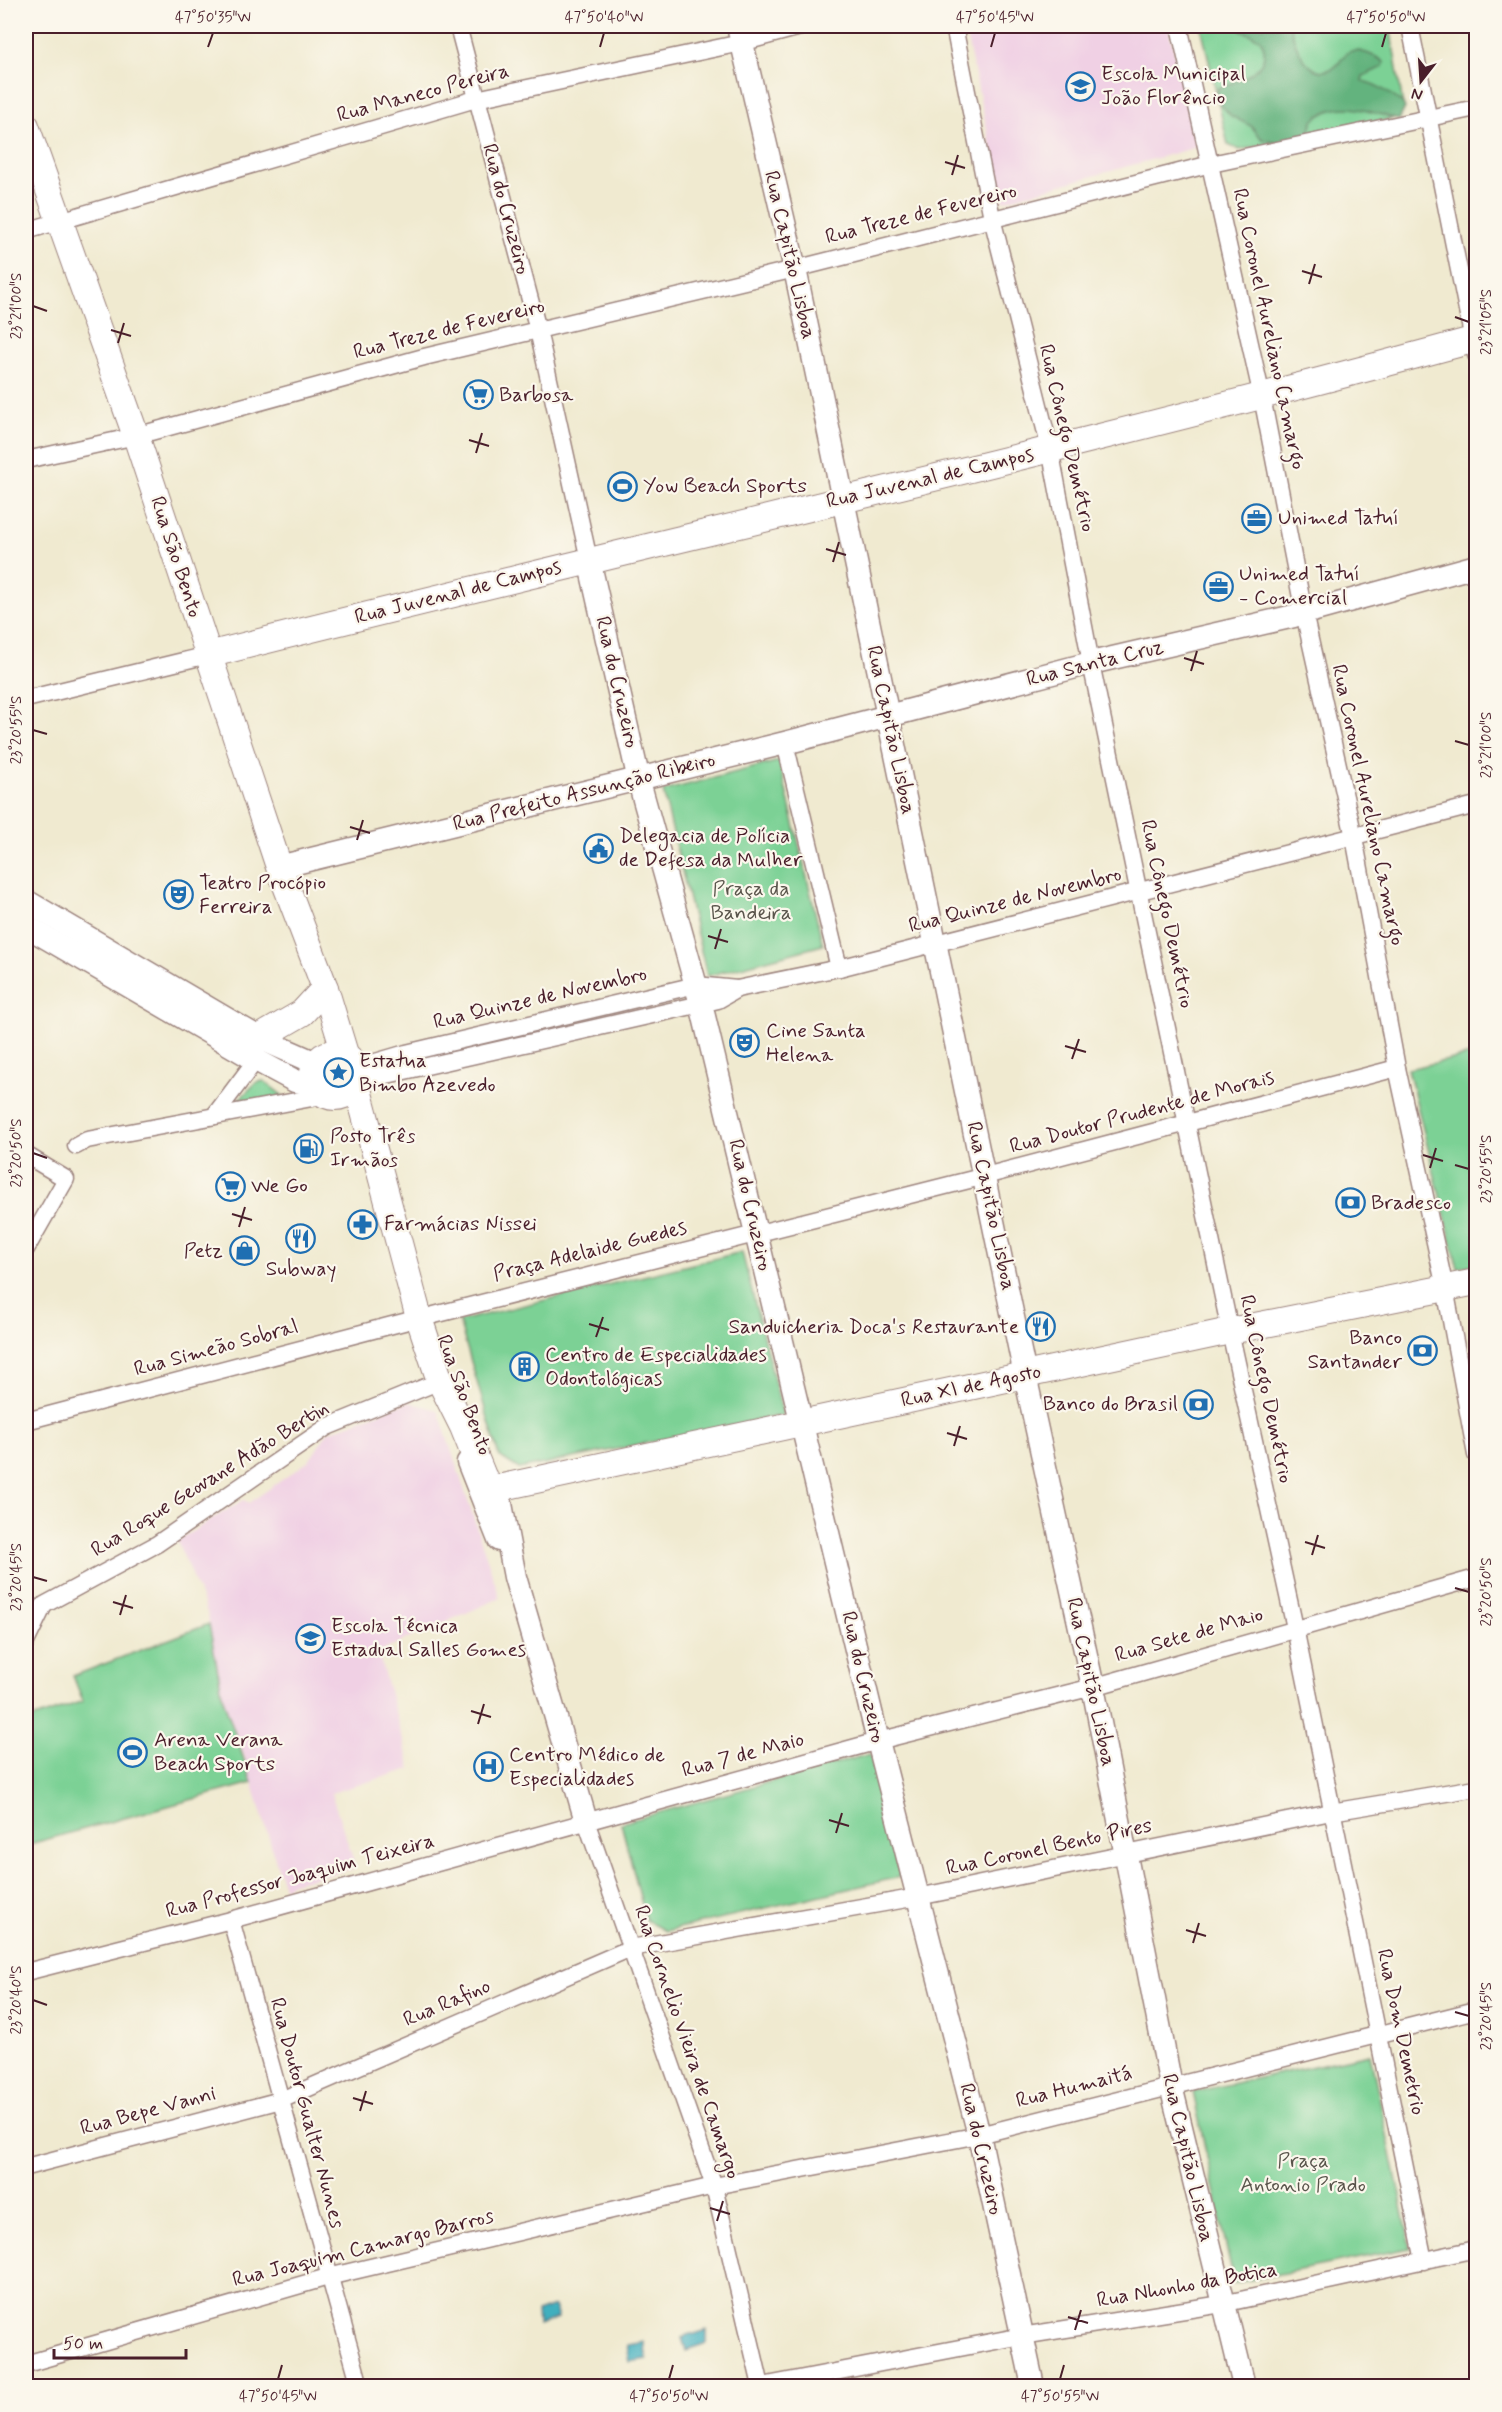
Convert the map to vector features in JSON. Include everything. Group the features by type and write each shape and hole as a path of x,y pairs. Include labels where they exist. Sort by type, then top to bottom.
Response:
{"main road":[{"name":"Rua São Bento","path":"26,126 136,436 279,867 325,988 335,1075 373,1143 394,1218 426,1316 498,1488"},
{"name":"Rua Juvenal de Campos","path":"208,655 589,560 1476,345"},
{"path":"257,1049 302,1012 325,988"},
{"name":"Rua XI de Agosto","path":"498,1488 1230,1331 1476,1282"},
{"name":"Rua São Bento","path":"426,1316 440,1381"},
{"path":"440,1381 463,1427 483,1476 487,1483 498,1488"}],"street":[{"name":"Rua do Cruzeiro","path":"458,26 538,330 639,779 699,994 758,1232 878,1741 979,2135 1034,2386"},
{"name":"Rua Maneco Pereira","path":"26,231 476,99 739,34 804,26"},
{"name":"Rua Cônego Demétrio","path":"954,26 992,218 1050,450 1091,663 1140,891 1186,1123 1295,1628 1331,1812"},
{"name":"Rua Coronel Aureliano Camargo","path":"1179,26 1262,397 1304,613 1354,837 1397,1068 1445,1288 1476,1455"},
{"path":"1410,26 1476,345"},
{"name":"Rua Capitão Lisboa","path":"739,34 795,270 841,500 986,1176 1025,1375 1093,1687 1171,2086 1222,2304 1244,2386"},
{"name":"Rua Treze de Fevereiro","path":"26,460 136,436 424,357 795,270 992,218 1211,165 1476,108"},
{"name":"Rua Santa Cruz","path":"888,716 1091,663 1304,613 1476,566"},
{"path":"26,699 208,655"},
{"name":"Rua Prefeito Assunção Ribeiro","path":"279,867 888,716"},
{"path":"785,743 839,969"},
{"name":"Rua Quinze de Novembro","path":"76,1146 87,1140 214,1116 335,1075 699,994 718,999 737,989 839,969 1476,805"},
{"path":"26,902 257,1049 296,1081 335,1075"},
{"path":"26,926 257,1049"},
{"path":"214,1116 257,1049"},
{"name":"Rua Doutor Prudente de Morais","path":"758,1232 986,1176 1397,1068"},
{"path":"26,1155 66,1179 26,1249"},
{"name":"Praça Adelaide Guedes","path":"426,1316 758,1232"},
{"name":"Rua Simeão Sobral","path":"26,1421 426,1316"},
{"name":"Rua São Bento","path":"440,1381 479,1495 515,1577"},
{"name":"Rua Roque Geovane Adão Bertin","path":"26,1642 44,1605 157,1544 327,1427 440,1381"},
{"name":"Rua São Bento","path":"498,1488 515,1577 586,1821"},
{"name":"Rua Sete de Maio","path":"878,1741 1093,1687 1476,1578"},
{"name":"Rua 7 de Maio","path":"586,1821 878,1741"},
{"name":"Rua Coronel Bento Pires","path":"631,1948 918,1898 1331,1812 1476,1788"},
{"name":"Rua Dom Demetrio","path":"1331,1812 1379,2034 1424,2261"},
{"name":"Rua Professor Joaquim Teixeira","path":"26,1972 231,1920 586,1821"},
{"name":"Rua Cornelio Vieira de Camargo","path":"586,1821 714,2186 761,2386"},
{"name":"Rua Doutor Gualter Nunes","path":"231,1920 360,2386"},
{"name":"Rua Rafino","path":"281,2100 631,1948"},
{"name":"Rua Humaitá","path":"714,2186 979,2135 1476,2010"},
{"name":"Rua Bepe Vanni","path":"26,2167 281,2100"},
{"name":"Rua Joaquim Camargo Barros","path":"26,2364 328,2277 714,2186"},
{"name":"Rua Nhonho da Botica","path":"761,2386 1022,2336 1222,2304 1476,2249"}],"shaded area":[{"name":"Escola Municipal João Florêncio","path":"964,26 1168,26 1197,147 1003,201"},
{"name":"Escola Técnica Estadual Salles Gomes","path":"408,1402 438,1410 500,1598 378,1652 411,1769 331,1793 356,1868 292,1883 284,1888 244,1755 223,1699 207,1612 177,1541 243,1500 249,1503 309,1461 328,1432"}],"green space":[{"path":"1201,26 1390,26 1403,105 1395,118 1240,150 1228,145"},
{"path":"1233,26 1290,26 1303,58 1316,70 1324,71 1333,68 1347,53 1353,51 1377,57 1384,62 1383,67 1363,76 1362,81 1379,87 1403,103 1405,108 1399,120 1366,110 1343,108 1322,114 1313,121 1307,140 1290,146 1262,139 1251,126 1231,116 1216,99 1218,88 1236,82 1253,72 1264,58 1264,49 1260,39"},
{"name":"Praça da Bandeira","path":"779,761 823,945 707,976 663,791"},
{"path":"1476,1054 1476,1264 1458,1268 1408,1069"},
{"path":"264,1081 283,1096 234,1104 257,1082"},
{"path":"742,1252 783,1415 519,1469 499,1456 459,1321"},
{"name":"Arena Verana Beach Sports","path":"209,1624 223,1699 252,1783 26,1845 26,1721 83,1701 73,1676"},
{"path":"870,1754 900,1877 666,1931 646,1920 621,1823"},
{"name":"Praça Antonio Prado","path":"1370,2054 1411,2248 1234,2283 1193,2092"}],"water":[{"path":"554,2306 558,2318 538,2325 537,2312"},
{"path":"707,2330 707,2343 686,2350 682,2338"},
{"path":"644,2342 647,2359 630,2362 627,2345"}],"place":[{"name":"Escola Municipal João Florêncio","path":"1080,86"},
{"name":"Barbosa","path":"478,395"},
{"name":"Yow Beach Sports","path":"622,486"},
{"name":"Unimed Tatuí","path":"1257,518"},
{"name":"Unimed Tatuí - Comercial","path":"1218,586"},
{"name":"Delegacia de Polícia de Defesa da Mulher","path":"598,848"},
{"name":"Teatro Procópio Ferreira","path":"178,895"},
{"name":"Cine Santa Helena","path":"745,1043"},
{"name":"Estatua Bimbo Azevedo","path":"338,1073"},
{"name":"Posto Três Irmãos","path":"309,1148"},
{"name":"We Go","path":"230,1186"},
{"name":"Bradesco","path":"1350,1203"},
{"name":"Farmácias Nissei","path":"363,1224"},
{"name":"Subway","path":"301,1238"},
{"name":"Petz","path":"244,1251"},
{"name":"Sanduicheria Doca's Restaurante","path":"1040,1327"},
{"name":"Banco Santander","path":"1423,1350"},
{"name":"Centro de Especialidades Odontológicas","path":"524,1367"},
{"name":"Banco do Brasil","path":"1199,1404"},
{"name":"Escola Técnica Estadual Salles Gomes","path":"310,1638"},
{"name":"Arena Verana Beach Sports","path":"133,1752"},
{"name":"Centro Médico de Especialidades","path":"488,1767"}]}
